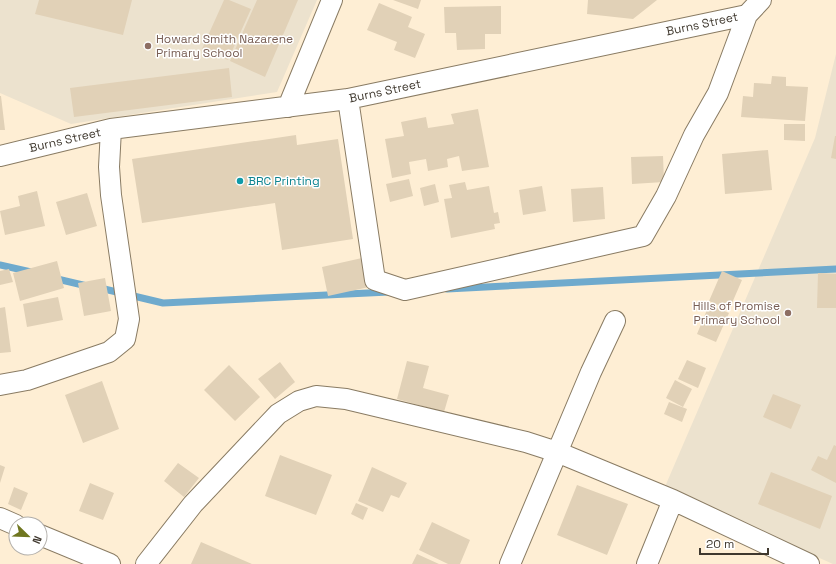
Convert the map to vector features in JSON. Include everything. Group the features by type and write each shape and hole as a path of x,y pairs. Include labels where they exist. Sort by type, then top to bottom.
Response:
{"street":[{"path":"288,107 332,0"},
{"name":"Burns Street","path":"0,156 111,130 348,99 747,15 761,0"},
{"path":"348,99 375,280 405,290 643,236 666,196 694,135 718,93 747,15"},
{"path":"0,385 27,380 110,352 124,339 129,319 111,195 109,167 111,130"},
{"path":"510,564 591,372 615,321"},
{"path":"146,564 193,504 278,414 299,401 316,396 346,399 526,442 557,452 673,500 809,564"},
{"path":"647,564 673,500"},
{"path":"48,538 110,564"}],"shaded area":[{"name":"Howard Smith Nazarene Primary School","path":"0,0 317,0 277,92 71,124 0,93"},
{"name":"Hills of Promise Primary School","path":"836,54 836,564 833,564 664,489 815,138"}],"building":[{"path":"39,0 132,0 123,35 35,14"},
{"path":"224,0 229,0 251,9 228,60 202,49"},
{"path":"257,0 298,0 265,77 230,61"},
{"path":"393,0 421,0 418,9"},
{"path":"588,0 657,0 633,19 587,14"},
{"path":"379,3 412,17 408,27 425,34 415,58 394,50 397,42 367,30"},
{"path":"501,6 501,34 485,34 485,49 457,50 456,33 445,33 444,7"},
{"path":"229,68 232,97 74,117 70,88"},
{"path":"772,76 786,77 786,86 808,87 805,121 741,117 743,96 753,97 754,83 771,84"},
{"path":"1,96 5,130 0,130"},
{"path":"478,109 489,167 462,171 459,156 447,159 448,167 428,171 426,159 409,162 411,174 392,178 385,139 404,136 401,122 426,117 428,128 454,124 451,114"},
{"path":"784,124 805,124 805,141 784,140"},
{"name":"BRC Printing","path":"296,135 297,145 338,139 353,239 282,250 275,203 142,223 132,159"},
{"path":"836,136 836,159 831,158"},
{"path":"768,150 772,190 725,194 722,154"},
{"path":"663,156 664,182 632,184 631,157"},
{"path":"409,179 413,196 390,202 386,184"},
{"path":"465,182 467,190 489,186 494,213 498,212 500,223 494,224 495,229 451,238 444,199 452,198 449,185"},
{"path":"435,184 439,202 424,206 420,188"},
{"path":"542,186 546,211 523,215 519,190"},
{"path":"603,187 605,219 573,222 571,189"},
{"path":"37,191 45,226 5,235 0,211 20,206 18,196"},
{"path":"87,193 97,226 66,235 56,202"},
{"path":"362,258 369,287 328,296 322,267"},
{"path":"57,261 64,288 20,301 13,273"},
{"path":"9,269 13,282 0,285 0,271"},
{"path":"722,271 742,280 729,310 709,301"},
{"path":"818,273 836,274 836,308 817,308"},
{"path":"105,278 111,311 84,316 78,283"},
{"path":"58,297 63,320 27,327 23,304"},
{"path":"709,305 729,313 716,342 697,334"},
{"path":"5,307 11,352 0,353 0,308"},
{"path":"687,360 706,368 698,388 678,379"},
{"path":"407,361 429,366 423,388 449,395 444,412 397,399"},
{"path":"280,362 295,382 275,399 258,379"},
{"path":"229,365 260,397 235,421 204,390"},
{"path":"675,380 692,389 683,407 666,398"},
{"path":"102,381 119,429 83,443 65,395"},
{"path":"773,394 801,405 791,429 763,417"},
{"path":"669,402 687,409 682,422 664,414"},
{"path":"834,445 836,446 836,483 811,470 818,456 827,460"},
{"path":"280,455 332,475 316,515 265,496"},
{"path":"178,463 199,478 184,497 164,481"},
{"path":"0,465 5,467 0,483"},
{"path":"372,467 407,483 399,498 391,495 383,512 358,501"},
{"path":"771,472 832,496 820,529 758,504"},
{"path":"90,483 114,493 103,520 79,511"},
{"path":"577,485 628,504 607,555 557,535"},
{"path":"14,487 28,493 21,510 8,504"},
{"path":"356,503 368,508 363,520 351,514"},
{"path":"432,522 470,540 460,564 448,564 419,550"},
{"path":"201,542 252,564 191,564"},
{"path":"417,554 439,564 412,564"}],"waterway":[{"path":"0,265 31,272"},
{"path":"447,289 836,269"},
{"path":"53,278 87,286"},
{"path":"100,288 163,303 389,292"}],"place":[{"name":"Howard Smith Nazarene Primary School","path":"148,46"},
{"name":"BRC Printing","path":"240,181"},
{"name":"Hills of Promise Primary School","path":"788,313"}]}
